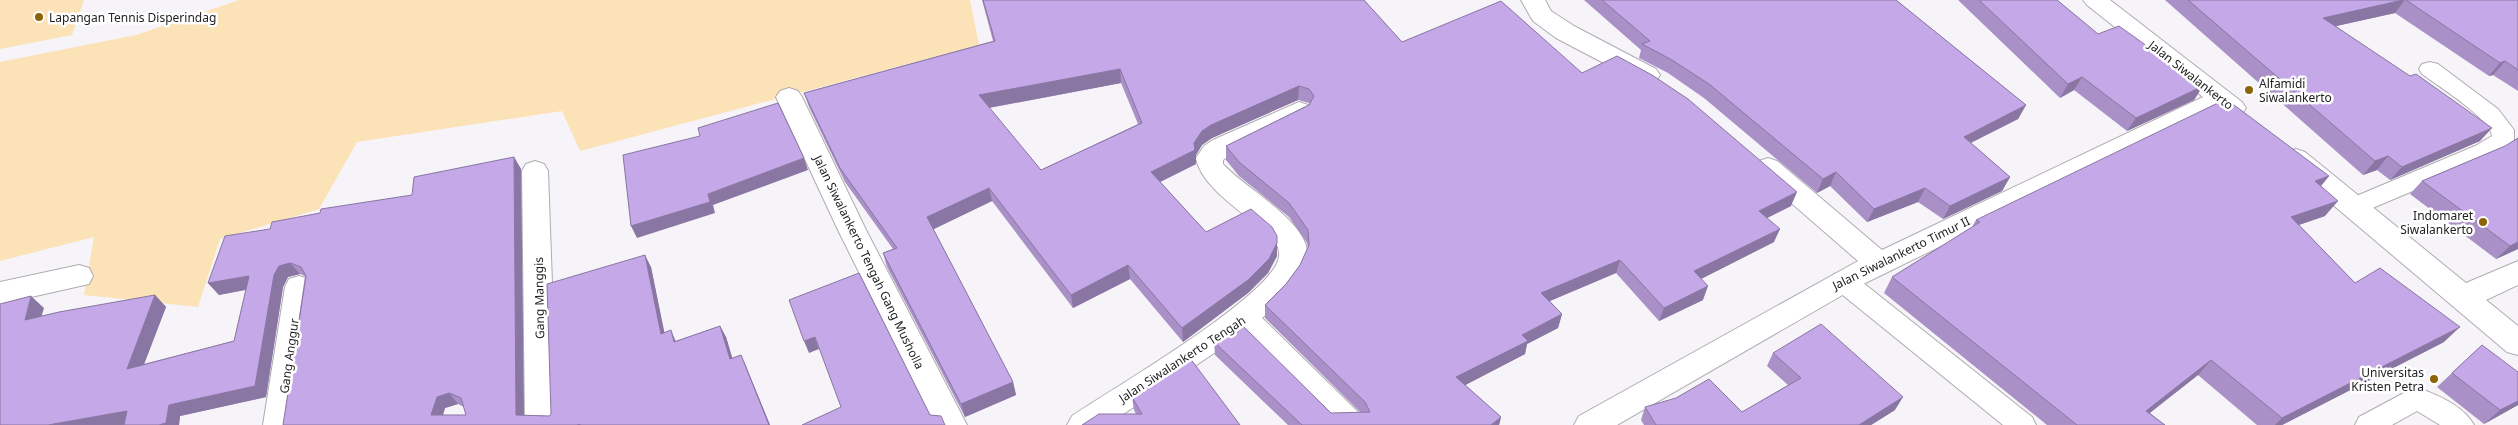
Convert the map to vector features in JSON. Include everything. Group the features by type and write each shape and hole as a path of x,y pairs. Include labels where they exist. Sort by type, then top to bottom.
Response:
{"street":[{"path":"1533,0 1541,16 1564,32 1665,86"},
{"name":"Jalan Siwalankerto","path":"2095,0 2251,122"},
{"name":"Jalan Siwalankerto Tengah Gang Musholla","path":"788,97 852,230 952,425"},
{"name":"Jalan Siwalankerto Timur II","path":"1590,425 1843,281 2221,99"},
{"name":"Jalan Siwalankerto Tengah","path":"1083,425 1118,416 1244,319 1268,296 1289,268 1294,256 1293,246 1276,225 1217,176 1209,164 1209,158 1214,153 1299,111"},
{"path":"2281,146 2518,343"},
{"path":"1754,155 1880,262"},
{"name":"Gang Manggis","path":"535,171 541,425"},
{"path":"2462,298 2518,272"},
{"path":"3,299 79,276"},
{"name":"Gang Anggur","path":"280,425 299,287"},
{"path":"1244,319 1351,425"}],"lane":[{"path":"2355,206 2483,152 2503,140 2503,130 2490,114 2430,69"},
{"path":"1843,281 2022,425"},
{"path":"2369,425 2415,398 2434,406 2460,425"}],"shaded area":[{"name":"Lapangan Tennis Disperindag","path":"0,0 84,0 72,35 0,49"},
{"path":"239,0 970,0 979,45 580,151 562,111 357,142 319,209 220,239 198,307 84,295 94,237 0,261 0,62 136,35"}],"building":[{"path":"983,0 1364,0 1402,42 1501,1 1582,73 1617,56 1652,75 1688,99 1797,192 1759,211 1780,229 1694,271 1708,286 1664,308 1620,260 1541,293 1562,314 1522,335 1528,341 1456,377 1501,417 1491,425 1302,425 1214,342 1241,324 1331,413 1370,412 1365,402 1265,305 1286,284 1300,265 1309,245 1308,230 1289,203 1239,162 1226,146 1309,105 1314,96 1309,89 1299,86 1211,125 1202,131 1194,143 1195,150 1151,172 1206,232 1251,209 1272,227 1277,236 1277,243 1269,259 1248,280 1182,328 1128,265 1071,295 989,188 927,217 1013,382 961,404 883,253 897,248 840,168 804,93 995,41","holes":["1120,69 1142,123 1041,170 979,95"]},
{"path":"1602,0 1896,0 2026,105 1964,137 2010,177 1950,206 1925,188 1874,209 1836,172 1823,179 1709,84 1672,60 1642,44 1650,41"},
{"path":"1979,0 2057,0 2098,34 2119,26 2203,86 2136,118 2082,77 2068,84"},
{"path":"2188,0 2403,0 2323,18 2410,76 2416,74 2492,128 2402,167 2388,156 2375,161"},
{"path":"2406,0 2518,0 2518,70 2505,61 2500,63"},
{"path":"2226,99 2329,176 2315,181 2338,201 2291,217 2355,283 2380,268 2460,327 2282,418 2211,360 2146,411 2165,425 2077,425 1892,277 1980,222 1976,220"},
{"path":"778,103 804,158 708,194 710,202 631,226 623,155 700,136 698,128"},
{"name":"Indomaret Siwalankerto","path":"2518,138 2518,242 2510,246 2422,181 2505,146"},
{"path":"514,157 516,415 549,416 551,414 547,284 645,255 661,334 671,330 674,342 720,326 730,359 741,355 769,425 283,425 306,276 301,267 290,263 279,266 274,275 255,386 169,405 166,423 159,425 124,425 127,411 48,425 0,425 0,304 31,296 25,320 155,295 127,369 234,341 249,276 208,283 225,236 270,229 272,222 320,213 321,209 412,195 414,177","holes":["449,393 461,398 466,415 431,415 437,397"]},
{"path":"859,273 930,415 941,416 945,425 802,425 841,407 815,337 804,341 789,300"},
{"path":"1821,324 1903,397 1859,425 1656,425 1645,407 1676,398 1709,379 1742,412 1801,378 1773,353"},
{"path":"2482,345 2518,372 2518,401 2500,410 2452,373"},
{"path":"1190,358 1240,425 1082,425 1099,414 1142,414 1132,397"}],"place":[{"name":"Lapangan Tennis Disperindag","path":"39,17"},
{"name":"Alfamidi Siwalankerto","path":"2249,90"},
{"name":"Indomaret Siwalankerto","path":"2483,222"},
{"name":"Universitas Kristen Petra","path":"2434,379"}]}
